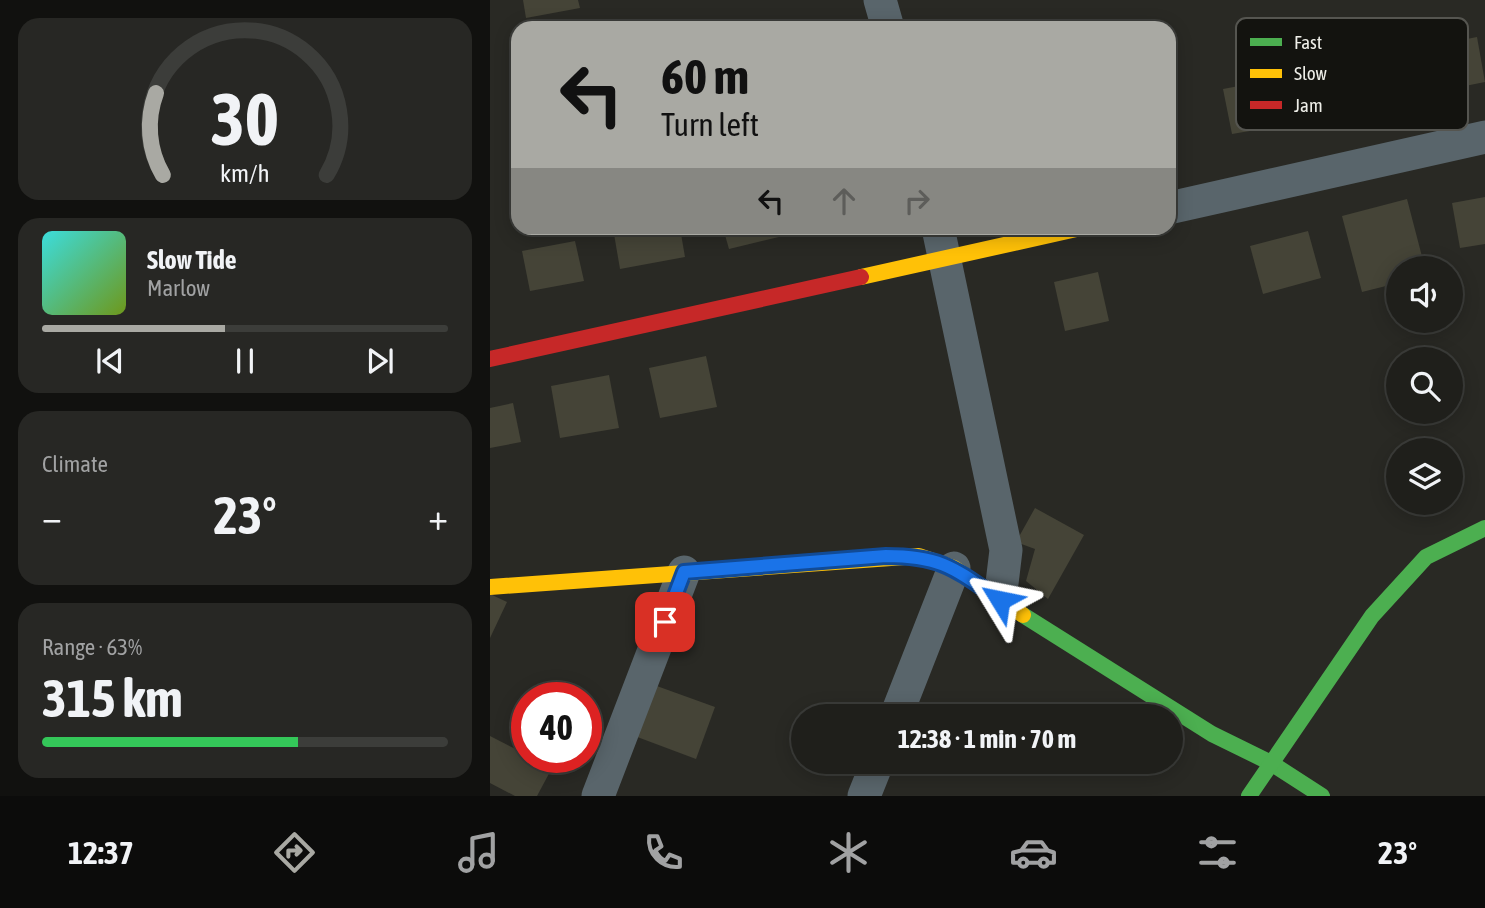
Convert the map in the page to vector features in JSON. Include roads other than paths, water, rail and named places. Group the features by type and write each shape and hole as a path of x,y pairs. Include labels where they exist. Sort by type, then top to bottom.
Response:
{"street":[{"path":"880,0 886,21"},
{"path":"1176,206 1485,137"},
{"path":"490,359 941,243 1016,235"},
{"path":"941,243 1006,550 1000,600"},
{"path":"1249,796 1373,616 1426,557 1485,528"},
{"path":"490,587 886,556 919,556 954,568 1212,734 1271,763 1322,796"},
{"path":"901,704 954,568"},
{"path":"598,796 684,572"},
{"path":"864,796 873,774"}]}
